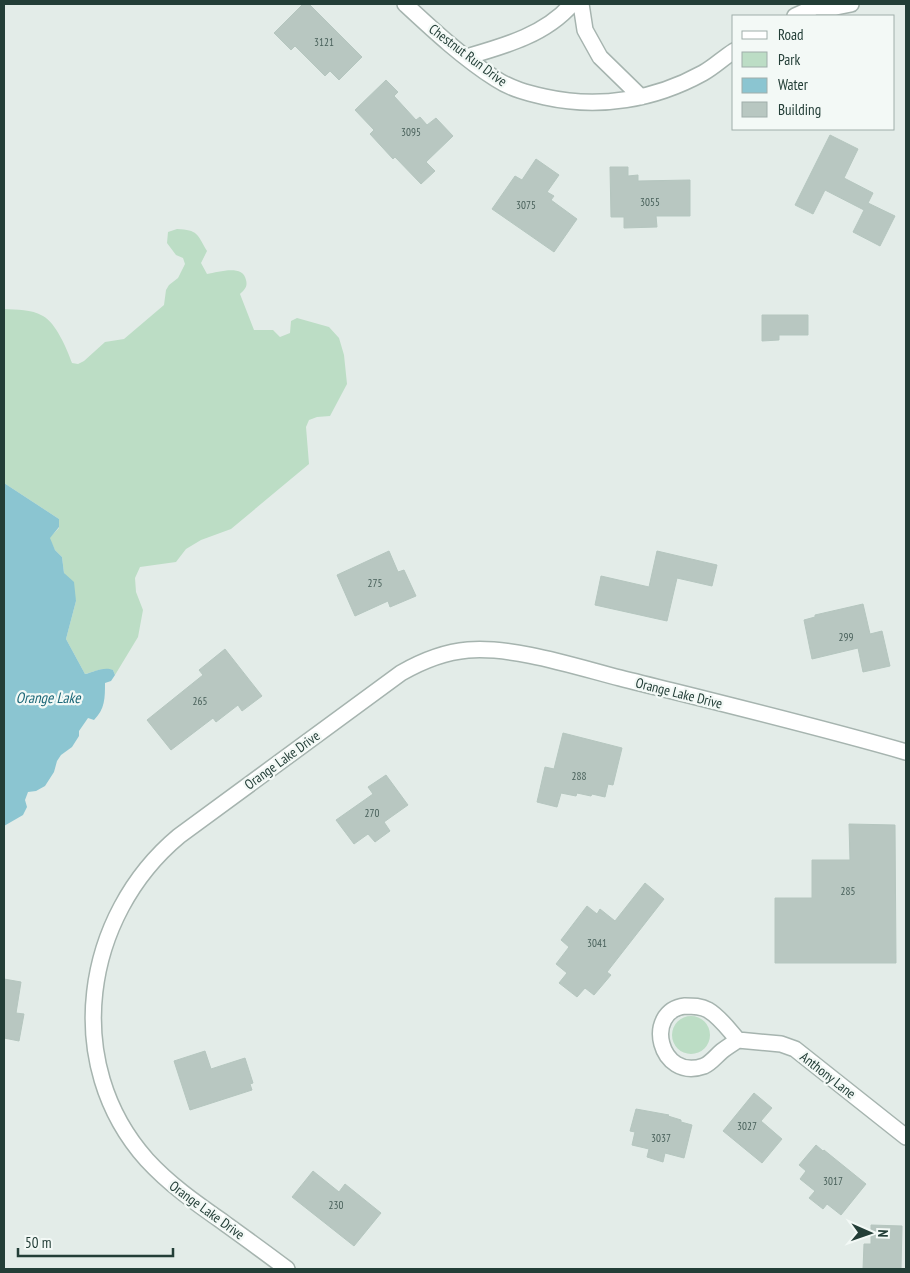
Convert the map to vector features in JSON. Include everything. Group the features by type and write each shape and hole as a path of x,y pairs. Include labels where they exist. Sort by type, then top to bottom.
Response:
{"street":[{"name":"Chestnut Run Drive","path":"405,4 438,35 495,79 513,88 560,101 593,104 641,97 676,86 704,72 732,52"},
{"path":"466,57 530,36 553,22 572,4"},
{"path":"581,4 585,30 600,57 641,97"},
{"path":"797,15 816,5 836,7 851,4"},
{"name":"Orange Lake Drive","path":"287,1269 172,1186 146,1159 128,1136 115,1113 100,1069 93,1022 93,995 106,939 124,900 145,868 179,836 401,673 420,662 470,650 498,651 565,664 779,717 906,752"},
{"path":"682,1006 696,1006 707,1010 738,1040 705,1066 685,1068 675,1063 664,1052 660,1031 664,1019 672,1011 682,1006"},
{"name":"Anthony Lane","path":"738,1040 781,1044 795,1049 906,1137"}],"green space":[{"path":"177,229 189,230 199,237 207,251 201,263 207,274 230,270 244,275 246,285 240,294 254,330 273,330 280,337 290,333 291,321 297,318 329,327 339,338 344,355 347,384 330,416 309,420 306,427 309,464 231,529 201,540 186,549 176,562 140,567 135,578 136,592 143,610 138,637 115,675 113,670 102,669 85,674 66,639 76,601 64,573 62,557 55,550 49,538 59,528 59,519 4,483 4,309 34,312 48,319 61,337 72,363 78,364 105,342 124,339 164,305 166,290 178,278 185,264 183,258 176,255 167,243 168,232"},
{"path":"691,1016 704,1022 710,1035 704,1048 691,1054 678,1048 672,1035 678,1022"}],"water":[{"name":"Orange Lake","path":"4,483 59,519 59,527 50,538 55,550 62,557 64,573 74,582 76,601 66,639 85,674 110,669 113,670 115,675 111,681 105,683 104,703 98,716 94,720 88,718 79,731 79,736 72,747 61,755 57,761 54,772 45,786 36,791 28,792 25,800 27,807 23,815 4,826"}],"building":[{"path":"303,4 309,4 362,57 339,80 330,71 325,76 295,46 291,50 274,33"},
{"path":"386,80 398,92 394,96 416,120 420,117 427,125 436,118 453,136 426,162 435,171 421,184 395,157 393,159 370,134 374,130 355,110"},
{"path":"830,135 858,149 844,178 873,193 868,203 895,216 880,246 853,232 864,210 825,190 813,214 795,205"},
{"path":"536,159 559,175 547,192 554,196 551,200 577,219 554,252 492,209 515,176 522,180"},
{"path":"610,167 628,167 628,176 638,175 638,181 690,180 690,216 656,216 657,227 624,228 624,217 611,217"},
{"path":"762,315 808,315 808,335 779,335 779,340 762,341"},
{"path":"389,551 398,572 404,570 416,596 390,607 388,601 355,616 337,575"},
{"path":"657,551 717,565 712,586 677,578 667,621 595,605 601,576 649,587"},
{"path":"863,604 870,634 882,631 890,666 863,672 858,648 812,659 804,620 815,617 815,615"},
{"path":"225,649 262,696 242,711 238,705 216,722 213,718 171,750 147,720 203,675 199,670"},
{"path":"563,733 622,748 613,785 608,784 605,797 592,794 591,796 577,793 576,796 561,793 557,807 537,802 545,767 554,769"},
{"path":"386,775 408,805 384,822 390,831 375,842 368,834 354,844 336,820 373,794 368,787"},
{"path":"849,824 895,825 896,963 775,963 775,898 812,898 812,860 850,860"},
{"path":"645,883 664,899 607,972 611,975 594,995 585,988 577,997 559,983 567,973 556,964 569,947 561,940 587,906 597,914 600,909 615,921"},
{"path":"4,979 21,982 16,1013 24,1014 19,1041 4,1038"},
{"path":"205,1051 211,1069 245,1058 253,1083 250,1084 252,1090 190,1110 174,1061"},
{"path":"754,1093 772,1108 761,1121 782,1139 762,1163 723,1131"},
{"path":"636,1109 669,1115 681,1120 681,1122 692,1125 684,1158 665,1153 663,1162 647,1157 649,1149 632,1145 635,1132 630,1131"},
{"path":"816,1145 866,1184 841,1215 827,1204 823,1209 809,1198 815,1191 800,1179 806,1171 799,1165"},
{"path":"313,1171 339,1192 345,1184 381,1213 354,1246 292,1197"},
{"path":"871,1225 902,1226 901,1269 863,1269 864,1244 871,1244"}]}
